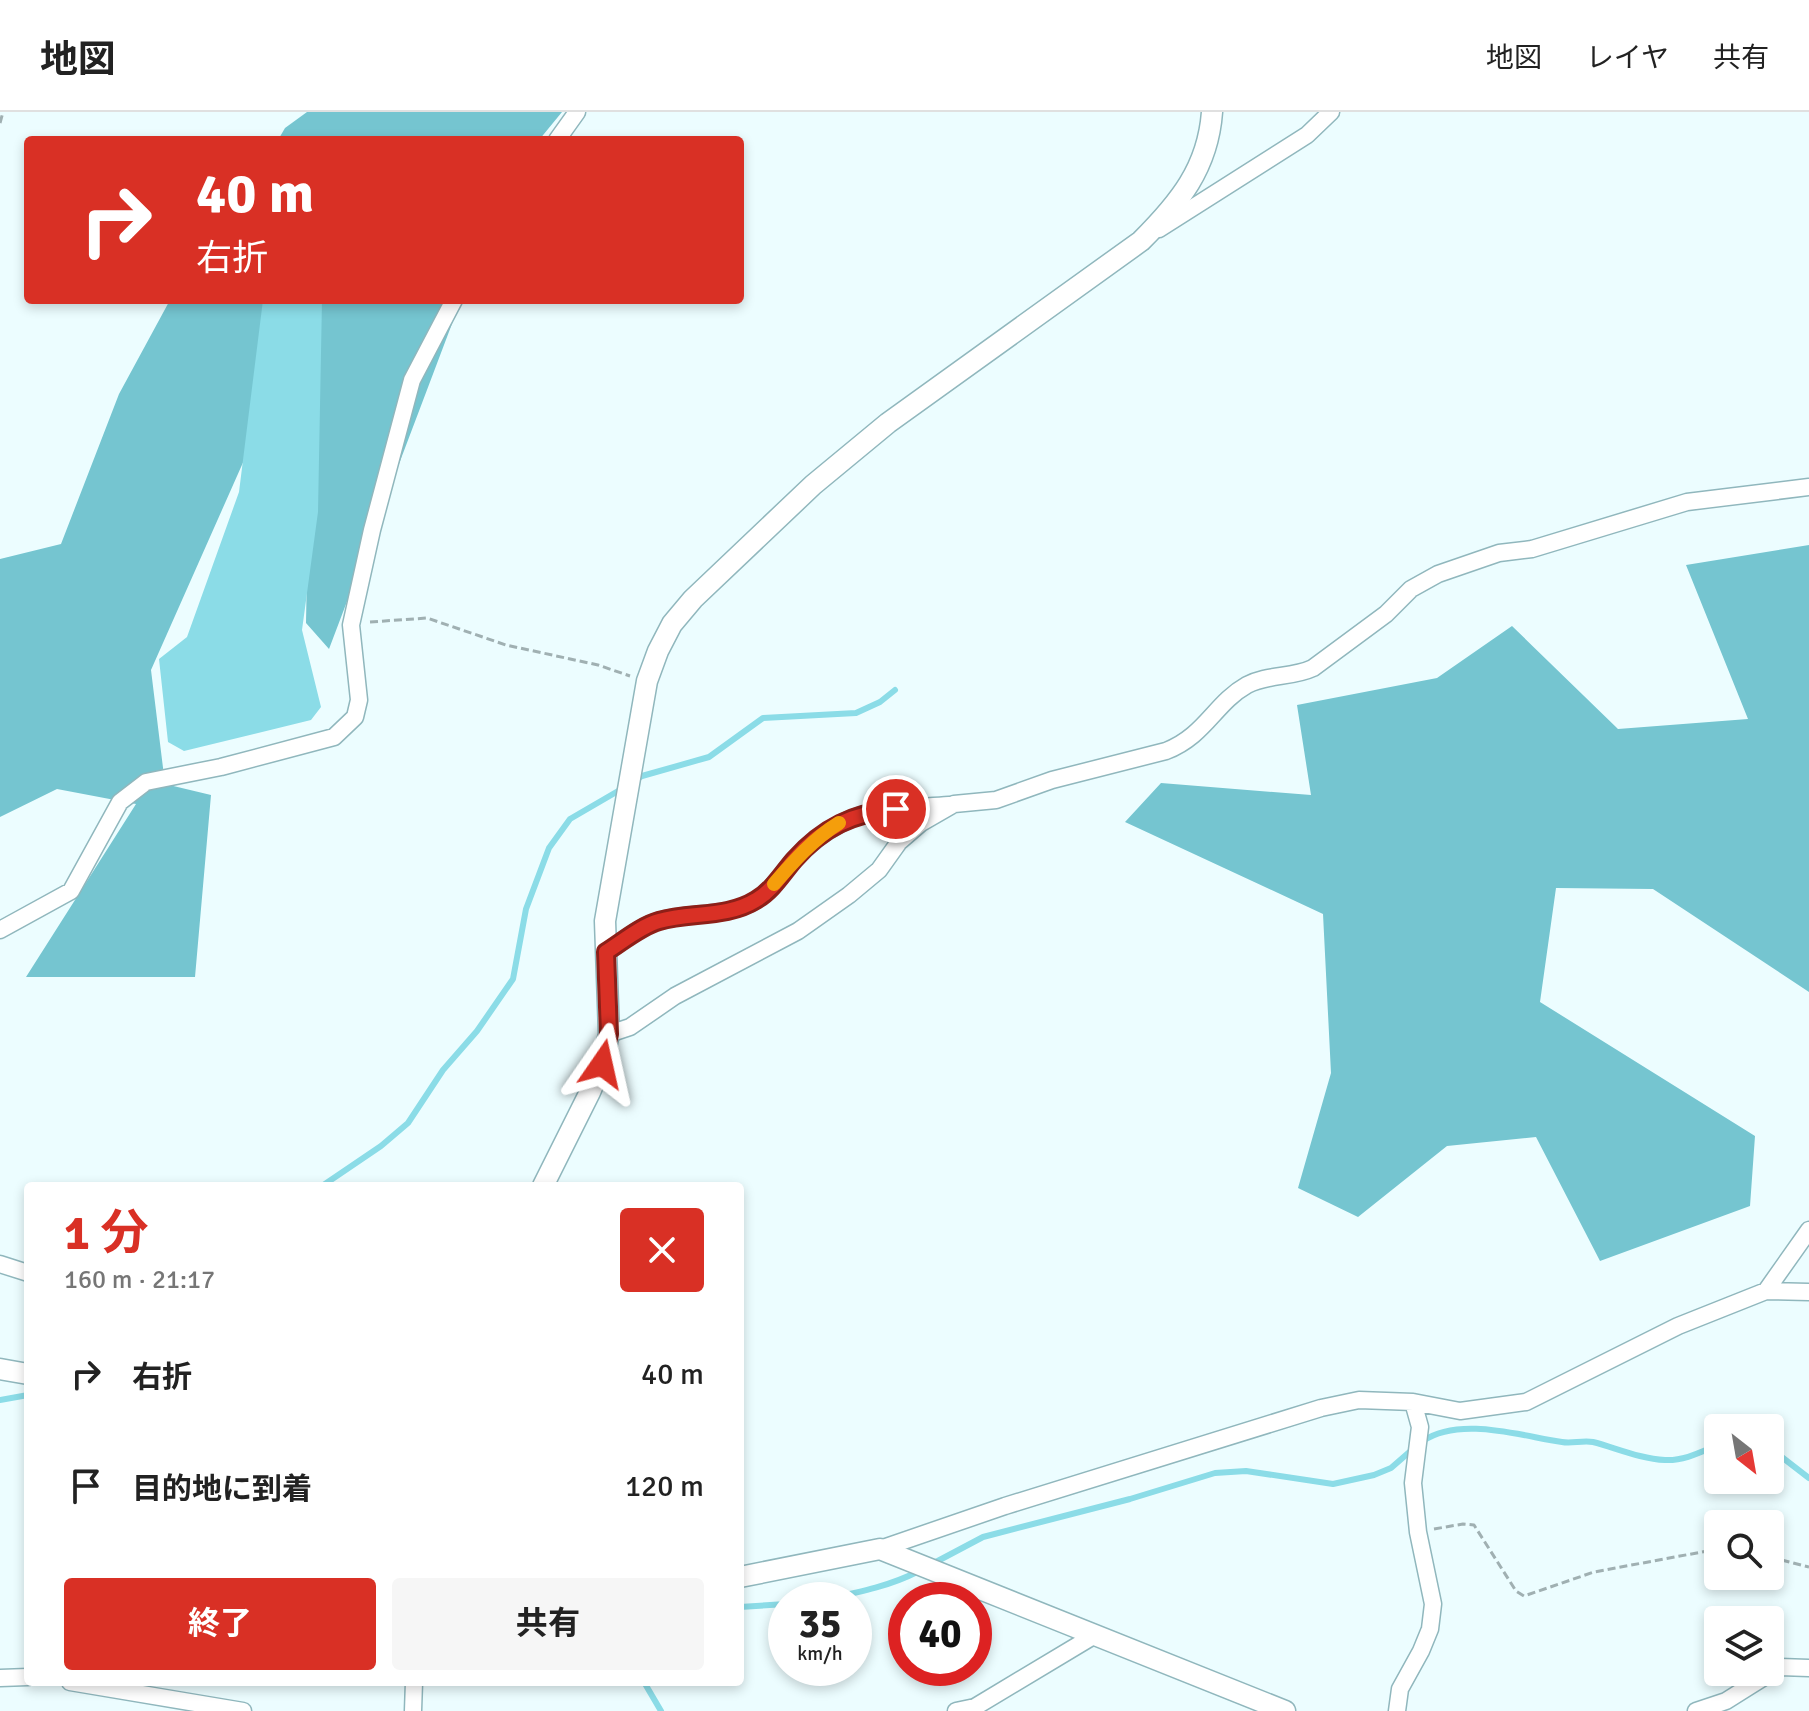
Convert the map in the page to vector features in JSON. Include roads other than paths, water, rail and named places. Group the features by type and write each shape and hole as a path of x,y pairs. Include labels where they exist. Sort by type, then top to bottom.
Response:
{"street":[{"path":"560,136 577,112"},
{"path":"1141,241 1172,210 1194,176 1205,151 1212,112"},
{"path":"545,1182 590,1092 602,1064 609,1034 605,921 647,681 672,624 693,599 813,485 888,423 1141,241 1307,135 1331,112"},
{"path":"0,930 71,891 120,802 146,782 221,767 334,737 355,717 359,700 351,625 372,530 412,380 452,304"},
{"path":"606,952 657,921 734,910 757,900 824,833 846,819 867,811 996,800 1052,780 1183,745 1234,694 1264,679 1301,674 1313,668 1386,614 1411,589 1438,574 1499,553 1532,549 1687,502 1809,487"},
{"path":"609,1034 630,1027 675,996 798,931 879,870 899,842 921,823 954,804"},
{"path":"1766,1291 1809,1230"},
{"path":"0,1264 24,1272"},
{"path":"744,1576 880,1549 1005,1506 1321,1408 1359,1400 1413,1402 1460,1411 1526,1402 1678,1326 1766,1291 1809,1292"},
{"path":"0,1369 24,1373"},
{"path":"1397,1711 1400,1689 1430,1629 1433,1604 1418,1532 1413,1483 1420,1427 1413,1402"},
{"path":"880,1549 1285,1711"},
{"path":"956,1711 975,1707 1095,1635"},
{"path":"1696,1711 1726,1701 1780,1667 1809,1668"},
{"path":"0,1678 24,1677"},
{"path":"94,1686 243,1711"},
{"path":"413,1711 414,1686"}],"waterway":[{"path":"634,781 709,757 763,718 856,713 880,702 895,690"},
{"path":"328,1182 381,1146 408,1123 443,1070 477,1031 513,979 526,909 549,848 570,819 625,787"},
{"path":"0,1400 24,1396"},
{"path":"1423,1441 1438,1434 1472,1429 1566,1442 1593,1442 1665,1460 1686,1458 1704,1451"},
{"path":"932,1564 983,1537 1130,1499 1215,1473 1246,1471 1333,1484 1391,1468 1414,1448"},
{"path":"1784,1459 1809,1478"},
{"path":"872,1588 919,1571"},
{"path":"744,1607 768,1605"},
{"path":"646,1686 661,1711"}]}
